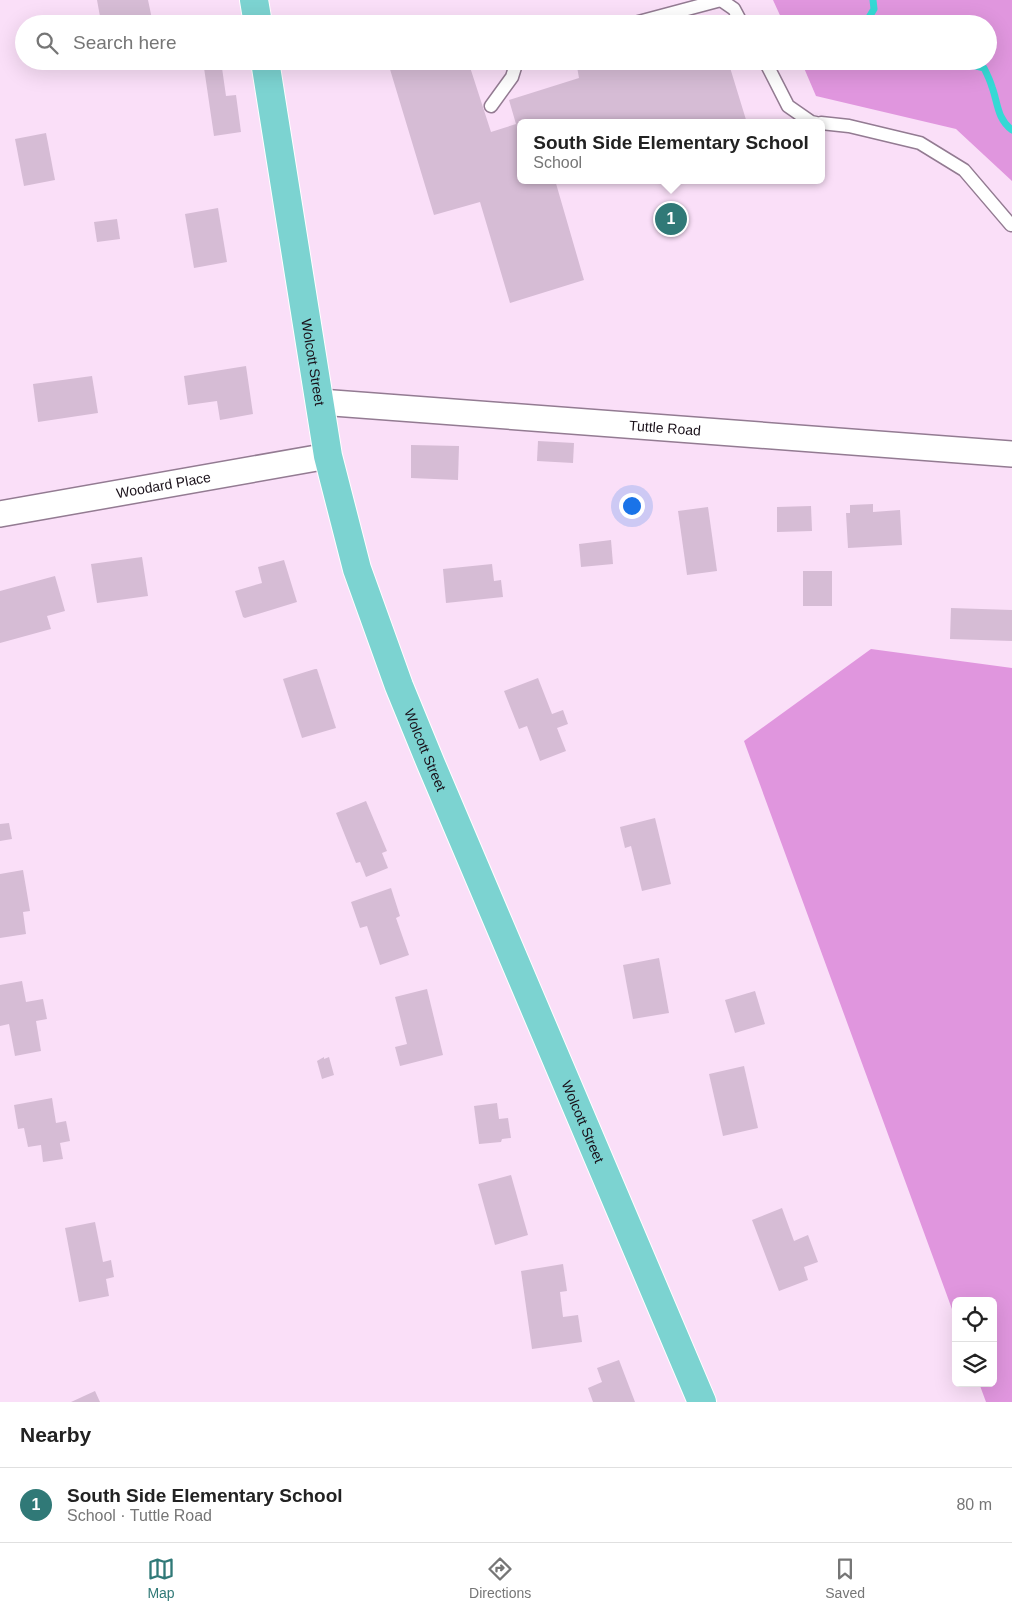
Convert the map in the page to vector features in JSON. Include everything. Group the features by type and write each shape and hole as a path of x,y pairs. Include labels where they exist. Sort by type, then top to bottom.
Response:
{"main road":[{"path":"254,0 256,15"},
{"name":"Wolcott Street","path":"266,70 328,456 357,569 399,686 430,764 702,1402"}],"street":[{"name":"Tuttle Road","path":"320,402 1012,454"},
{"name":"Woodard Place","path":"0,514 328,456"}],"lane":[{"path":"665,15 721,0 734,9 737,15"},
{"path":"491,106 512,78 514,70"},
{"path":"770,70 788,106 807,119"},
{"path":"825,123 849,126 920,143 964,170 1011,225"}],"shaded area":[{"path":"773,0 1012,0 1012,181 956,129 816,96 805,70 997,70 997,15 780,15"},
{"path":"871,649 1012,668 1012,1402 986,1402 980,1387 997,1387 997,1297 952,1297 952,1309 744,741"}],"building":[{"path":"97,0 148,0 151,15 100,15"},
{"path":"204,70 222,70 226,96 236,95 241,132 214,136"},
{"path":"390,70 471,70 491,132 516,124 509,100 579,78 578,70 731,70 746,119 517,119 517,184 556,184 584,280 510,303 480,202 434,215"},
{"path":"46,133 55,180 24,186 15,139"},
{"path":"218,208 227,262 194,268 185,214"},
{"path":"117,219 120,239 97,242 94,222"},
{"path":"246,366 253,414 220,420 217,401 188,405 184,376"},
{"path":"92,376 98,413 38,422 33,384"},
{"path":"538,441 574,443 573,463 537,461"},
{"path":"411,445 459,446 458,480 411,478"},
{"path":"873,504 873,512 900,510 902,545 848,548 846,513 850,513 850,505"},
{"path":"811,506 812,531 777,532 777,507"},
{"path":"708,507 717,571 687,575 678,511"},
{"path":"611,540 613,564 581,567 579,544"},
{"path":"142,557 148,596 97,603 91,564"},
{"path":"284,560 297,602 243,617 235,591 262,583 258,567"},
{"path":"492,564 494,581 501,580 503,597 446,603 443,569"},
{"path":"803,571 832,571 832,606 803,606"},
{"path":"55,576 65,611 47,616 51,629 0,643 0,591"},
{"path":"951,608 1012,610 1012,641 950,639"},
{"path":"317,669 336,728 302,738 283,679"},
{"path":"538,678 552,714 563,710 568,724 557,728 566,751 540,761 527,726 519,729 504,691"},
{"path":"366,801 387,851 382,853 388,868 366,877 360,862 356,863 336,813"},
{"path":"655,818 671,884 642,891 631,846 625,848 620,827"},
{"path":"9,823 12,839 0,841 0,824"},
{"path":"23,870 30,911 23,912 26,934 0,938 0,874"},
{"path":"391,888 400,916 396,918 409,955 380,965 367,926 360,928 351,902"},
{"path":"659,958 669,1013 633,1019 623,965"},
{"path":"22,981 26,1002 43,999 47,1019 36,1021 41,1051 15,1056 9,1024 0,1026 0,985"},
{"path":"427,989 443,1055 400,1066 395,1047 407,1044 395,997"},
{"path":"755,991 765,1024 735,1033 725,1000"},
{"path":"324,1057 324,1059 329,1057 334,1075 322,1079 317,1061"},
{"path":"744,1066 758,1128 723,1136 709,1074"},
{"path":"52,1098 56,1123 66,1121 70,1141 60,1143 63,1159 43,1162 41,1145 28,1147 24,1128 18,1129 14,1105"},
{"path":"497,1103 499,1119 508,1118 511,1138 502,1139 501,1142 479,1144 474,1106"},
{"path":"511,1175 528,1235 495,1245 478,1184"},
{"path":"782,1208 794,1241 808,1235 818,1262 804,1267 808,1280 779,1291 752,1220"},
{"path":"95,1222 103,1262 111,1260 114,1277 106,1279 109,1296 79,1302 65,1228"},
{"path":"563,1264 567,1291 560,1292 563,1317 578,1315 582,1342 532,1349 521,1271"},
{"path":"619,1360 635,1402 593,1402 588,1388 602,1382 597,1368"},
{"path":"95,1391 100,1402 71,1402"}],"waterway":[{"path":"870,15 874,9 873,0"},
{"path":"985,70 1003,121 1012,130"}],"place":[{"name":"South Side Elementary School","path":"671,219"}]}
